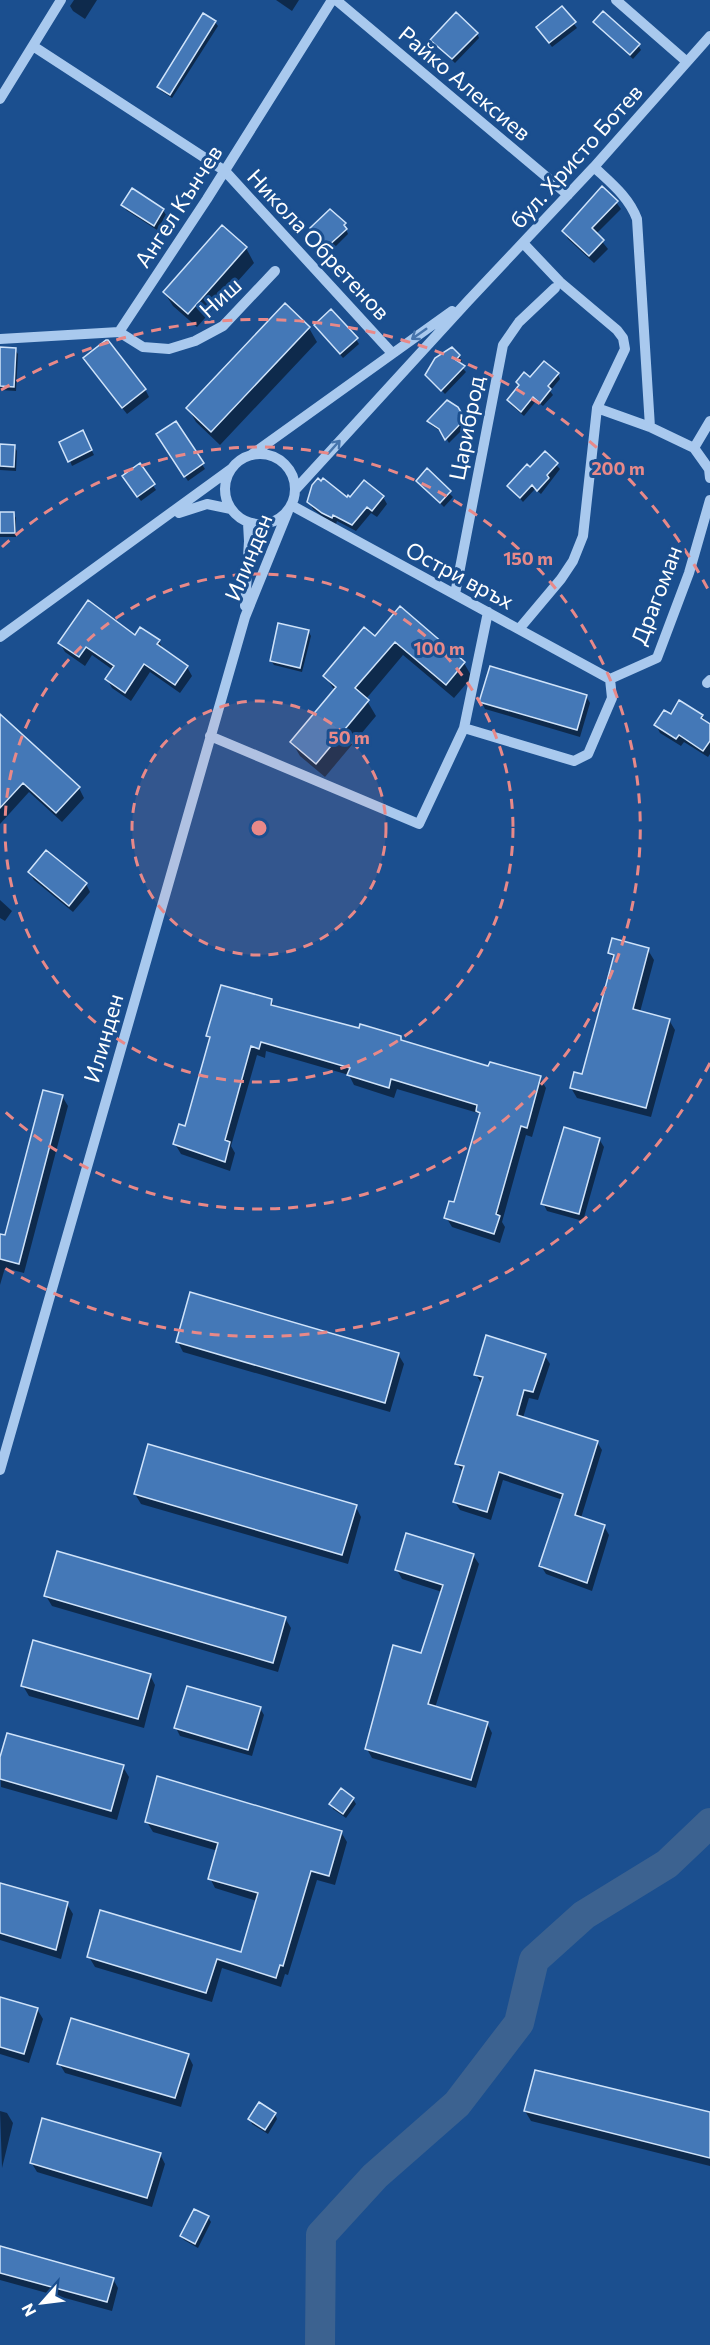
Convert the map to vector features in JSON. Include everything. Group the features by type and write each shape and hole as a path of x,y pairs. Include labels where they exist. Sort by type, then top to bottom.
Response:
{"street":[{"path":"0,99 61,0"},
{"name":"Ангел Кънчев","path":"119,332 334,0"},
{"name":"Райко Алексиев","path":"334,0 568,195"},
{"path":"616,0 687,62"},
{"name":"бул. Христо Ботев","path":"295,490 594,167 710,36"},
{"name":"Никола Обретенов","path":"33,46 225,171 392,353"},
{"path":"594,167 623,195 632,206 637,219 650,427"},
{"path":"519,629 561,579 573,561 583,536 597,408 625,349 623,338 617,330 560,282 523,243"},
{"name":"Ниш","path":"119,332 142,347 169,348 195,342 223,326 275,271"},
{"name":"Цариброд","path":"455,594 503,345 519,322 555,288"},
{"name":"бул. Христо Ботев","path":"251,455 468,301"},
{"path":"0,339 119,332"},
{"path":"597,408 650,427 693,448 709,469 710,478"},
{"path":"693,448 710,421"},
{"path":"0,637 165,519 240,460 251,455 267,455 281,462 291,475 295,490 289,508 280,518 259,525 238,517 226,500 226,478 231,469"},
{"name":"Драгоман","path":"610,679 657,658 689,573 710,500"},
{"path":"165,519 193,507 207,504 231,509"},
{"name":"Остри връх","path":"289,508 455,594 610,679"},
{"name":"Илинден","path":"0,1470 245,617 289,508"},
{"name":"Илинден","path":"245,617 248,522"},
{"path":"210,736 418,824 464,728 488,612"},
{"path":"464,728 574,761 588,754 612,698 610,679"}],"building":[{"path":"562,6 576,22 549,43 536,27"},
{"path":"603,11 640,44 630,55 593,22"},
{"path":"456,12 478,33 452,59 430,40"},
{"path":"203,13 216,21 170,95 157,87"},
{"path":"602,186 618,201 592,228 604,240 589,256 562,231"},
{"path":"132,188 164,209 154,226 121,205"},
{"path":"330,209 346,223 344,225 347,229 327,247 310,228"},
{"path":"222,225 247,247 188,314 163,292"},
{"path":"285,303 310,327 211,432 186,408"},
{"path":"331,309 358,338 340,354 314,325"},
{"path":"106,340 146,389 122,408 83,358"},
{"path":"0,347 16,348 14,387 0,386"},
{"path":"452,347 460,355 456,360 465,366 441,391 425,375 435,358"},
{"path":"544,361 559,373 548,386 551,389 540,403 533,397 521,412 507,400 519,385 516,382 524,372 530,377"},
{"path":"447,400 458,407 465,419 445,440 439,429 427,421"},
{"path":"176,421 204,463 184,477 156,434"},
{"path":"83,430 92,450 68,462 59,442"},
{"path":"0,444 15,445 14,467 0,466"},
{"path":"545,451 558,463 547,475 549,478 537,491 532,485 520,498 507,486 527,464 530,467"},
{"path":"140,463 155,484 137,497 122,476"},
{"path":"427,468 451,491 440,503 416,481"},
{"path":"318,478 321,481 323,478 347,497 348,495 350,497 364,480 384,496 372,511 367,507 352,525 333,515 332,518 322,513 307,502 312,485"},
{"path":"0,512 14,512 15,533 0,533"},
{"path":"88,600 135,635 140,627 160,640 157,644 188,666 175,685 144,664 125,693 105,679 114,666 86,647 79,657 58,643"},
{"path":"400,606 465,662 446,685 395,642 355,688 369,700 316,764 290,742 336,687 323,676 364,627 375,636"},
{"path":"278,623 309,630 300,668 270,661"},
{"path":"490,666 587,695 577,730 479,702"},
{"path":"679,700 703,715 701,718 710,724 710,741 703,751 679,735 676,739 654,725 664,710 671,714"},
{"path":"0,714 80,787 56,813 23,783 0,808"},
{"path":"46,850 87,883 69,906 28,872"},
{"path":"612,938 649,948 633,1009 670,1019 646,1108 570,1088 574,1072 582,1074 614,955 608,953"},
{"path":"221,985 272,999 271,1005 359,1028 360,1024 401,1036 401,1040 488,1066 490,1062 541,1076 527,1128 521,1126 496,1214 500,1216 494,1234 444,1218 449,1201 454,1202 480,1113 476,1111 477,1105 391,1079 389,1088 347,1075 350,1068 261,1042 259,1049 251,1046 225,1140 230,1142 225,1162 173,1144 179,1124 185,1126 210,1037 206,1036"},
{"path":"43,1090 63,1095 19,1264 0,1259 0,1234 5,1235"},
{"path":"564,1127 600,1138 579,1214 541,1204"},
{"path":"190,1292 399,1353 385,1403 176,1342"},
{"path":"486,1335 546,1354 533,1392 524,1390 517,1415 598,1441 575,1515 605,1525 587,1583 539,1566 563,1494 499,1472 487,1512 453,1502 464,1466 455,1464 483,1377 474,1375"},
{"path":"148,1444 357,1505 342,1555 134,1494"},
{"path":"406,1533 474,1554 428,1704 488,1722 471,1780 365,1749 393,1645 421,1653 443,1585 395,1570"},
{"path":"57,1551 286,1617 273,1663 44,1596"},
{"path":"33,1640 151,1674 138,1719 21,1686"},
{"path":"187,1686 261,1707 248,1750 174,1728"},
{"path":"7,1733 124,1765 111,1811 0,1779 0,1757"},
{"path":"157,1776 342,1831 329,1876 311,1871 283,1966 280,1965 276,1978 217,1959 206,1993 87,1957 100,1910 241,1952 258,1893 208,1879 218,1843 145,1822"},
{"path":"341,1788 354,1798 343,1814 329,1804"},
{"path":"0,1883 68,1902 56,1950 0,1933"},
{"path":"0,1997 38,2008 24,2054 0,2047"},
{"path":"71,2018 189,2054 175,2098 57,2064"},
{"path":"535,2070 710,2112 710,2158 524,2111"},
{"path":"259,2102 276,2113 265,2130 248,2119"},
{"path":"42,2118 161,2153 147,2198 30,2163"},
{"path":"194,2209 209,2216 195,2244 180,2236"},
{"path":"0,2246 114,2278 107,2302 0,2273"}],"waterway":[{"path":"320,2345 321,2235 375,2176 457,2104 519,2023 534,1960 584,1915 667,1864 710,1823"}]}
